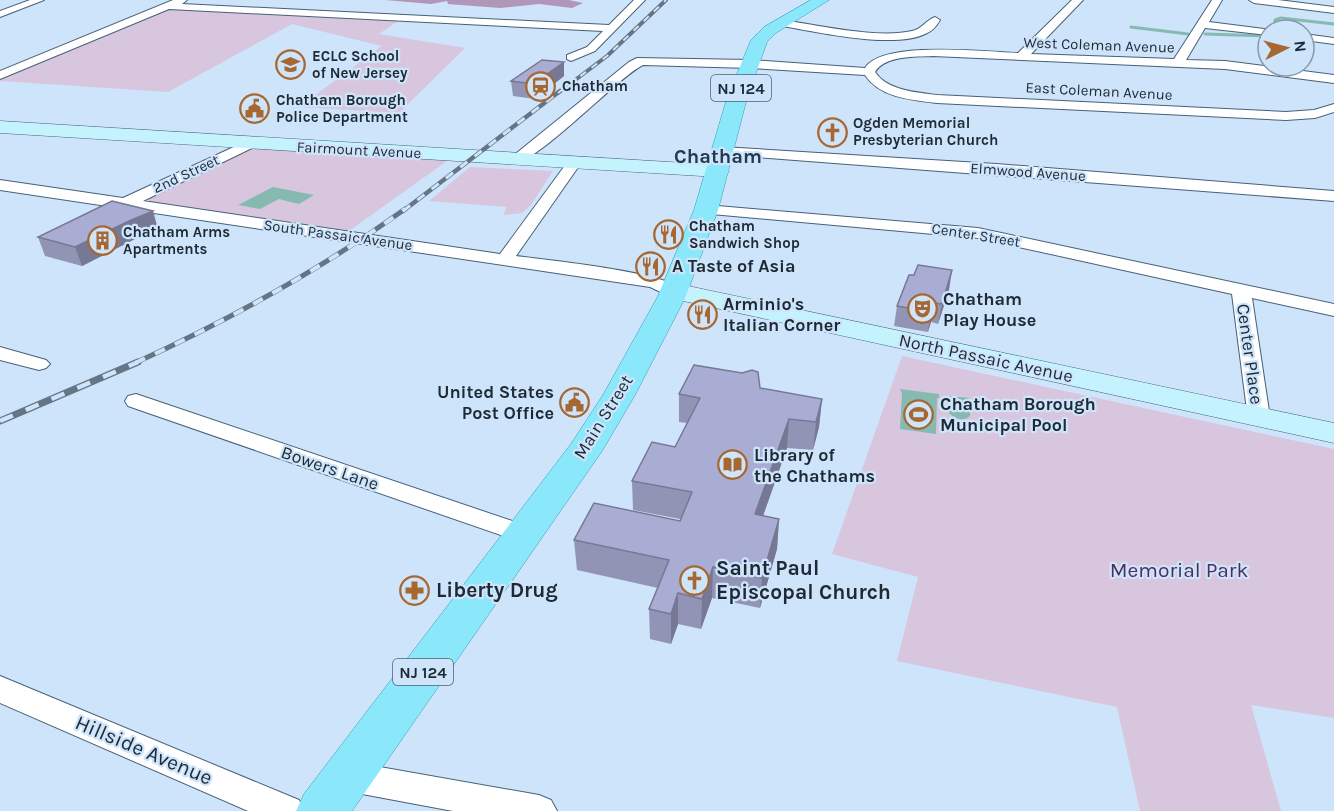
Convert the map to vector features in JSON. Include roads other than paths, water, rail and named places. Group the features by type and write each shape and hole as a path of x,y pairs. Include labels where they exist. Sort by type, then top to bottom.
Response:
{"main road":[{"name":"Main Street","path":"334,794 584,451 619,395 674,291 706,210 750,64 760,39 782,23 822,0"},
{"name":"Fairmount Avenue","path":"0,127 574,163 720,161"},
{"name":"North Passaic Avenue","path":"674,291 1334,434"}],"street":[{"path":"0,14 39,0"},
{"path":"0,75 182,0"},
{"path":"571,57 586,52 640,0"},
{"path":"1021,57 1078,0"},
{"path":"1179,63 1216,0"},
{"path":"1254,0 1334,10"},
{"path":"168,6 612,28"},
{"path":"782,23 850,34 904,35 923,32 935,20"},
{"path":"1202,24 1256,31"},
{"path":"1316,39 1334,41"},
{"name":"West Coleman Avenue","path":"869,72 878,62 906,54 933,53 1179,63 1256,69"},
{"path":"515,160 546,138 633,65 641,61 750,64 869,72"},
{"name":"East Coleman Avenue","path":"869,72 877,81 889,88 937,99 1286,116 1315,114 1334,108"},
{"name":"West Coleman Avenue","path":"1316,76 1334,79"},
{"path":"1303,78 1334,94"},
{"name":"2nd Street","path":"124,204 249,144"},
{"name":"Elmwood Avenue","path":"720,161 996,169 1334,196"},
{"path":"505,259 574,163"},
{"name":"South Passaic Avenue","path":"0,185 655,282 674,291"},
{"name":"Center Street","path":"706,210 978,233 1334,310"},
{"name":"Center Place","path":"1241,291 1259,418"},
{"path":"0,353 39,364"},
{"name":"Bowers Lane","path":"136,401 524,534"},
{"name":"Hillside Avenue","path":"0,689 287,811"},
{"path":"334,794 538,811"}],"waterway":[{"path":"1316,22 1334,24"},
{"path":"1131,27 1188,34"},
{"path":"1205,34 1256,36"}],"railway":[{"path":"558,93 607,56 666,0"},
{"path":"403,211 560,91"},
{"path":"135,363 273,293 340,253 405,209"},
{"path":"0,421 138,362"}],"place":[{"name":"ECLC School of New Jersey","path":"291,65"},
{"name":"Chatham","path":"541,86"},
{"name":"Chatham Borough Police Department","path":"255,109"},
{"name":"Ogden Memorial Presbyterian Church","path":"832,132"},
{"name":"Chatham Sandwich Shop","path":"668,235"},
{"name":"Chatham Arms Apartments","path":"102,241"},
{"name":"A Taste of Asia","path":"651,266"},
{"name":"Chatham Play House","path":"922,309"},
{"name":"Arminio's Italian Corner","path":"702,314"},
{"name":"United States Post Office","path":"575,402"},
{"name":"Chatham Borough Municipal Pool","path":"919,414"},
{"name":"Library of the Chathams","path":"733,465"},
{"name":"Saint Paul Episcopal Church","path":"695,580"},
{"name":"Liberty Drug","path":"415,590"}],"district":[{"name":"Chatham","path":"718,156"}],"park label":[{"name":"Memorial Park","path":"1179,570"}]}
